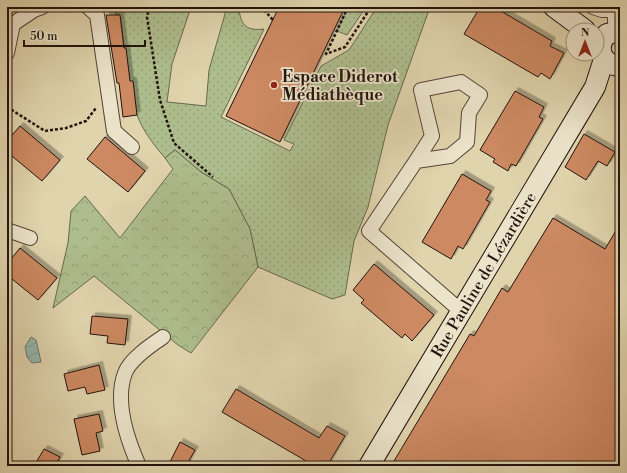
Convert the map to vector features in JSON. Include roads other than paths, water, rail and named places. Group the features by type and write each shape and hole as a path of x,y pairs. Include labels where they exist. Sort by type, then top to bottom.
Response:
{"main road":[{"path":"554,7 577,22"},
{"name":"Rue Pauline de Lézardière","path":"369,466 597,84 601,62"}],"street":[{"path":"7,53 14,24 34,10 42,7"},
{"path":"88,7 97,15 114,130 132,147"},
{"path":"593,7 602,10 616,10"},
{"path":"416,161 450,156 467,142 468,113 480,95 461,82 421,90 432,136 369,231 462,312"},
{"path":"7,230 30,238"},
{"path":"139,466 132,450 124,422 121,395 125,372 138,355 162,336"}],"lane":[{"path":"605,40 616,10"}],"water":[{"path":"31,337 36,340 41,362 32,363 27,357 25,347"}],"place":[{"name":"Espace Diderot Médiathèque","path":"274,85"}]}
